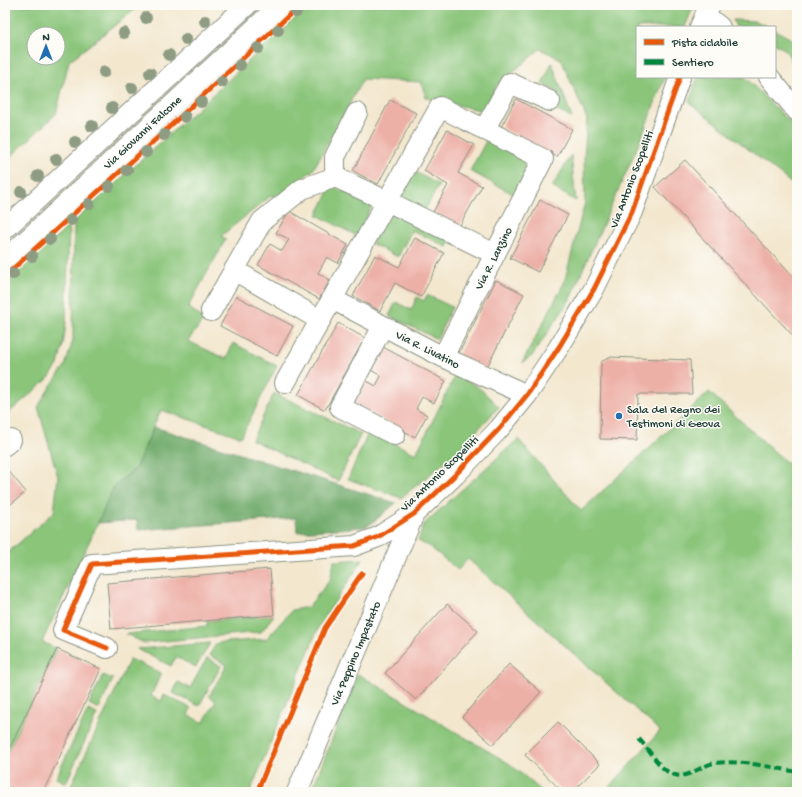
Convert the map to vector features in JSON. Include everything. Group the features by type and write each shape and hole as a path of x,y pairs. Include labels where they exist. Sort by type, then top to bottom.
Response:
{"street":[{"name":"Via Giovanni Falcone","path":"5,228 247,5"},
{"name":"Via Giovanni Falcone","path":"5,260 280,5"},
{"name":"Via Antonio Scopelliti","path":"107,648 63,630 92,564 354,546 378,537 414,514 455,475 494,435 526,395 559,347 594,288 632,212 680,78"},
{"path":"770,78 797,111"},
{"path":"285,383 440,107 484,130 510,83 550,101"},
{"path":"335,177 335,157 357,113"},
{"name":"Via R. Lanzino","path":"443,357 543,159 484,130"},
{"path":"211,310 262,221 302,189 335,177 495,254"},
{"path":"234,270 320,320"},
{"name":"Via R. Livatino","path":"332,299 443,357 526,395"},
{"path":"383,326 340,407 395,435"},
{"name":"Via Peppino Impastato","path":"296,792 414,514"}],"green space":[{"path":"5,5 141,5 69,61 56,114 5,162"},
{"path":"308,5 694,5 685,26 636,26 636,78 665,78 640,141 569,301 532,356 522,363 564,283 585,202 584,157 587,119 561,59 540,49 496,86 484,111 426,98 421,82 363,79 313,170 275,199 272,195 221,236 226,239 188,307 204,319 188,341 226,359 233,343 277,366 241,437 161,410 135,469 114,486 42,642 57,649 5,758 5,555 54,512 58,477 38,407 65,366 73,340 74,221 205,102"},
{"path":"733,20 755,21 767,26 736,26"},
{"path":"776,31 797,42 797,73 786,50 776,45"},
{"path":"552,63 572,118 552,108 558,92 542,84"},
{"path":"698,78 746,78 797,129 797,188 689,102"},
{"path":"487,139 532,162 515,195 470,171"},
{"path":"571,155 576,201 552,187"},
{"path":"412,170 439,185 425,210 399,196"},
{"path":"332,186 372,206 357,236 317,215"},
{"path":"390,209 451,239 447,247 412,230 398,257 372,244"},
{"path":"69,226 66,323 58,365 49,378 5,416 5,284"},
{"path":"427,295 452,307 437,339 389,316 396,302 411,310 417,297 424,301"},
{"path":"456,374 482,390 499,407 457,452 401,498 348,479 369,431 416,454"},
{"path":"709,392 797,472 797,792 605,792 660,731 468,559 458,570 430,547 418,541 424,524 518,439 581,511"},
{"path":"274,393 361,434 338,481 252,440"},
{"path":"154,427 396,503 371,524 365,527 297,532 296,518 138,530 137,520 98,523 114,486 135,469"},
{"path":"363,559 319,626 250,792 68,792 130,659 161,673 151,696 161,701 164,695 191,708 188,715 203,723 216,701 209,696 227,665 209,655 217,643 266,639 292,610 308,607 330,580 334,561"},
{"path":"274,615 261,632 144,643 126,634 207,626 207,621"},
{"path":"210,643 196,667 176,657 171,666 137,649"},
{"path":"207,658 221,666 199,706 173,693 178,682 190,688"},
{"path":"358,674 510,764 543,792 311,792"},
{"path":"103,675 113,679 99,709 89,704"},
{"path":"88,710 97,714 66,783 56,778"}],"building":[{"path":"516,99 572,129 557,157 501,127"},
{"path":"390,100 416,113 378,184 353,171"},
{"path":"447,130 474,145 458,173 482,186 459,227 433,212 448,185 424,171"},
{"path":"685,160 797,281 797,340 655,187"},
{"path":"540,200 568,215 538,272 510,258"},
{"path":"289,211 348,245 338,263 327,257 318,273 330,280 319,299 258,265 270,244 282,251 289,239 276,233"},
{"path":"415,238 444,253 421,297 395,283 380,311 353,296 375,255 399,267"},
{"path":"496,280 524,294 486,369 458,355"},
{"path":"236,296 293,326 277,356 220,326"},
{"path":"338,323 365,338 325,410 298,395"},
{"path":"383,347 446,381 434,403 422,397 416,409 427,415 415,437 352,403 365,380 376,386 381,376 371,370"},
{"name":"Sala del Regno dei Testimoni di Geova","path":"609,357 690,360 692,394 638,394 637,440 600,439 601,362"},
{"path":"5,467 26,492 5,509"},
{"path":"270,569 274,615 111,629 107,583"},
{"path":"447,604 478,631 416,700 385,673"},
{"path":"57,649 101,669 43,792 5,792 5,758"},
{"path":"509,664 541,692 493,745 462,717"},
{"path":"558,722 600,764 572,792 563,792 525,755"}],"marked path":[{"path":"639,739 665,770 675,775 685,775 710,764 725,762 756,764 797,772"}],"cycle path":[{"path":"5,276 166,130 300,5"},
{"path":"107,648 63,630 92,564 354,546 378,537 414,514 455,475 499,429 527,395 559,347 594,289 632,212 680,78"},
{"path":"257,792 325,628 362,573"}],"place":[{"name":"Sala del Regno dei Testimoni di Geova","path":"619,416"}]}
